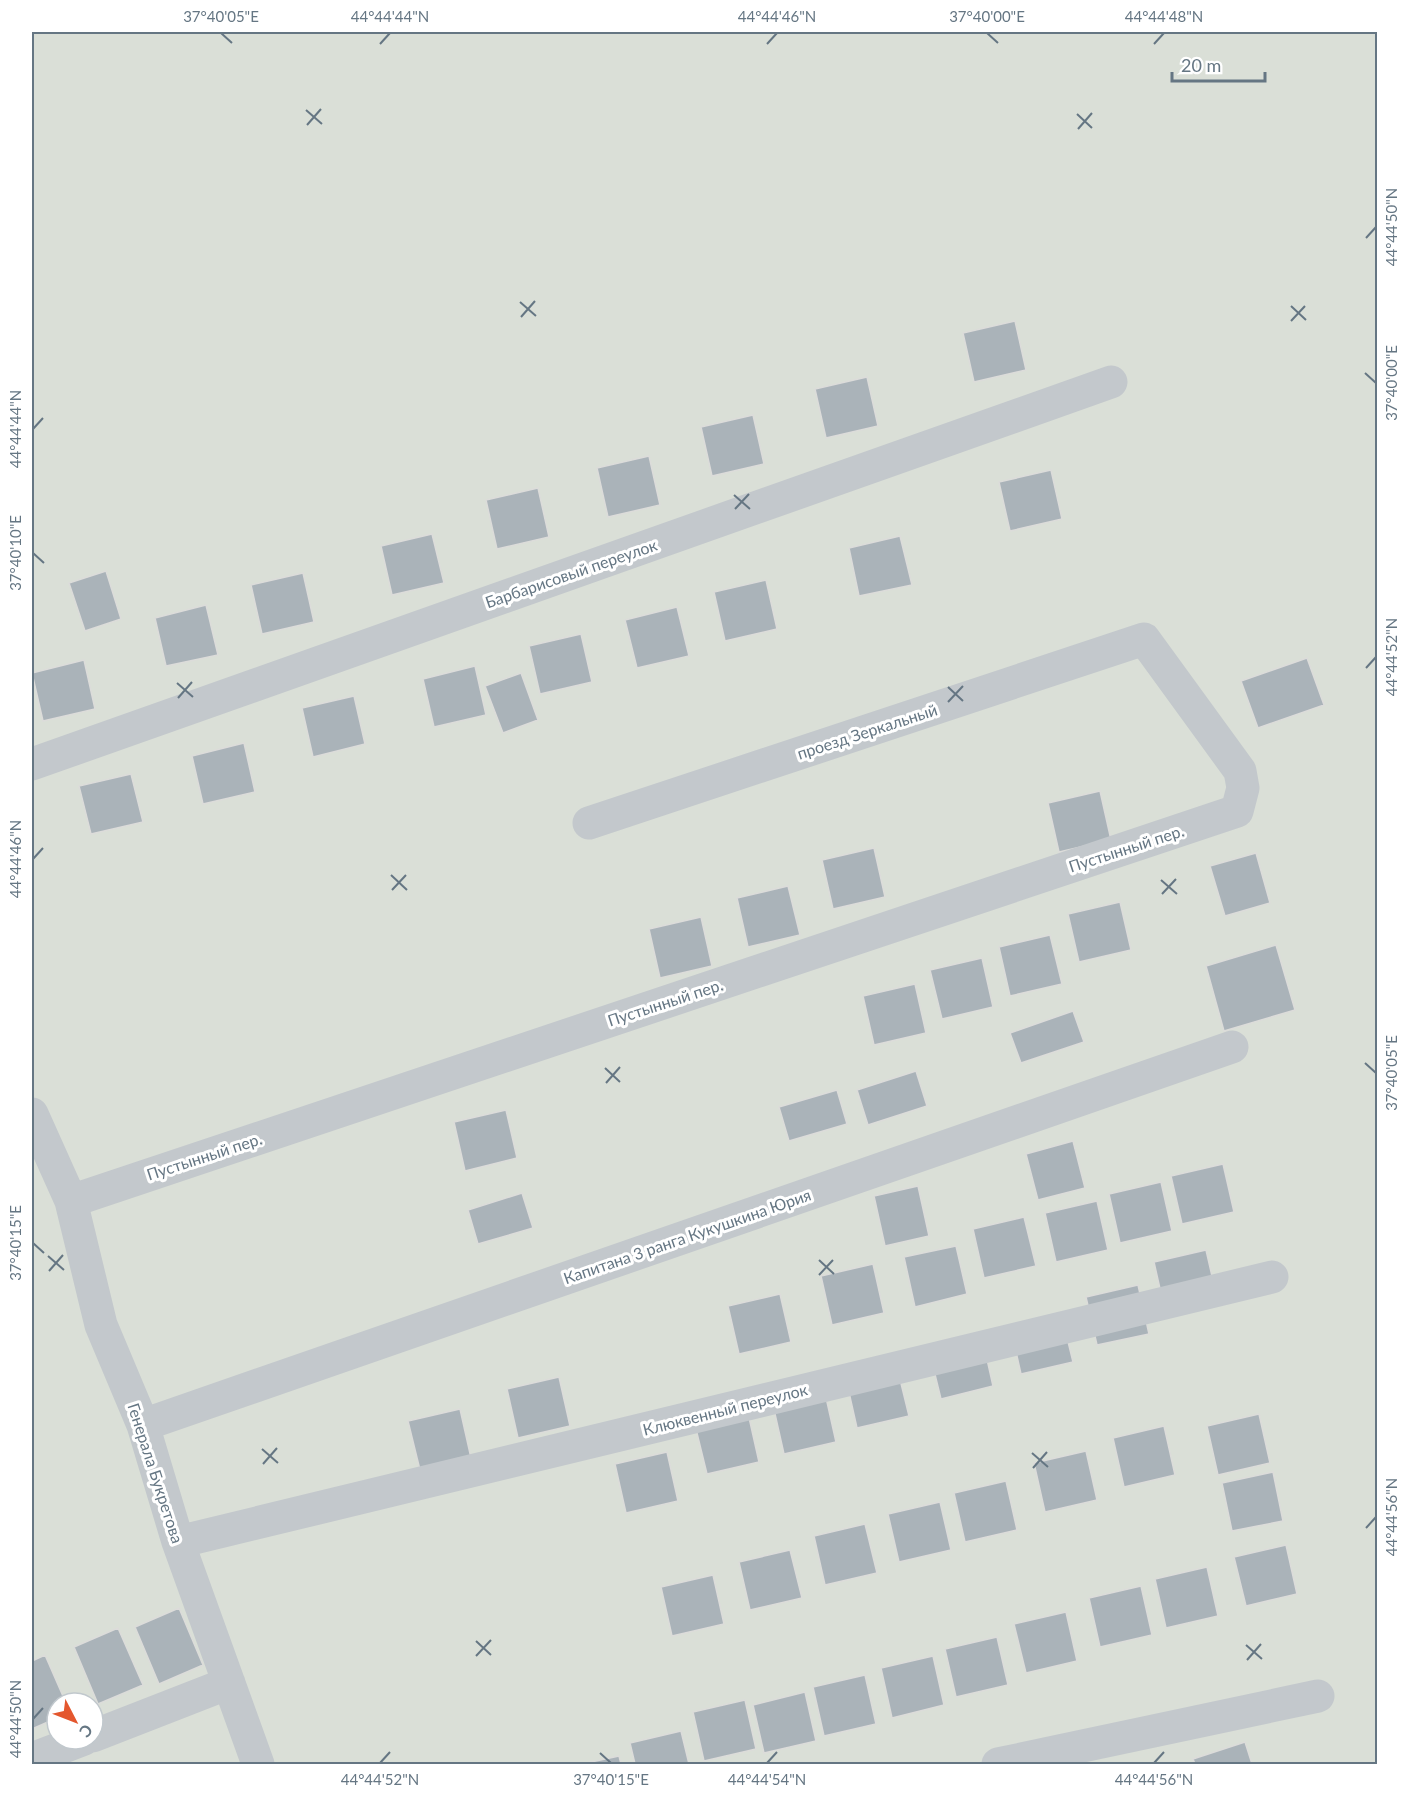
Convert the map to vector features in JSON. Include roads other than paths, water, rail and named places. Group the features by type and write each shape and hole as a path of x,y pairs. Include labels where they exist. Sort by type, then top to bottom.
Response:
{"street":[{"name":"Барбарисовый переулок","path":"32,764 1111,382"},
{"name":"Пустынный пер.","path":"71,1201 1237,811 1243,789 1240,771 1144,639"},
{"name":"проезд Зеркальный","path":"589,823 1144,639"},
{"name":"Капитана 3 ранга Кукушкина Юрия","path":"143,1425 1232,1047"},
{"name":"Генерала Букретова","path":"32,1114 71,1201 101,1325 143,1425 178,1542 258,1764"},
{"name":"Клюквенный переулок","path":"178,1542 1272,1276"},
{"path":"105,1731 229,1683"},
{"path":"998,1764 1318,1696"},
{"path":"32,1760 54,1751"}]}
